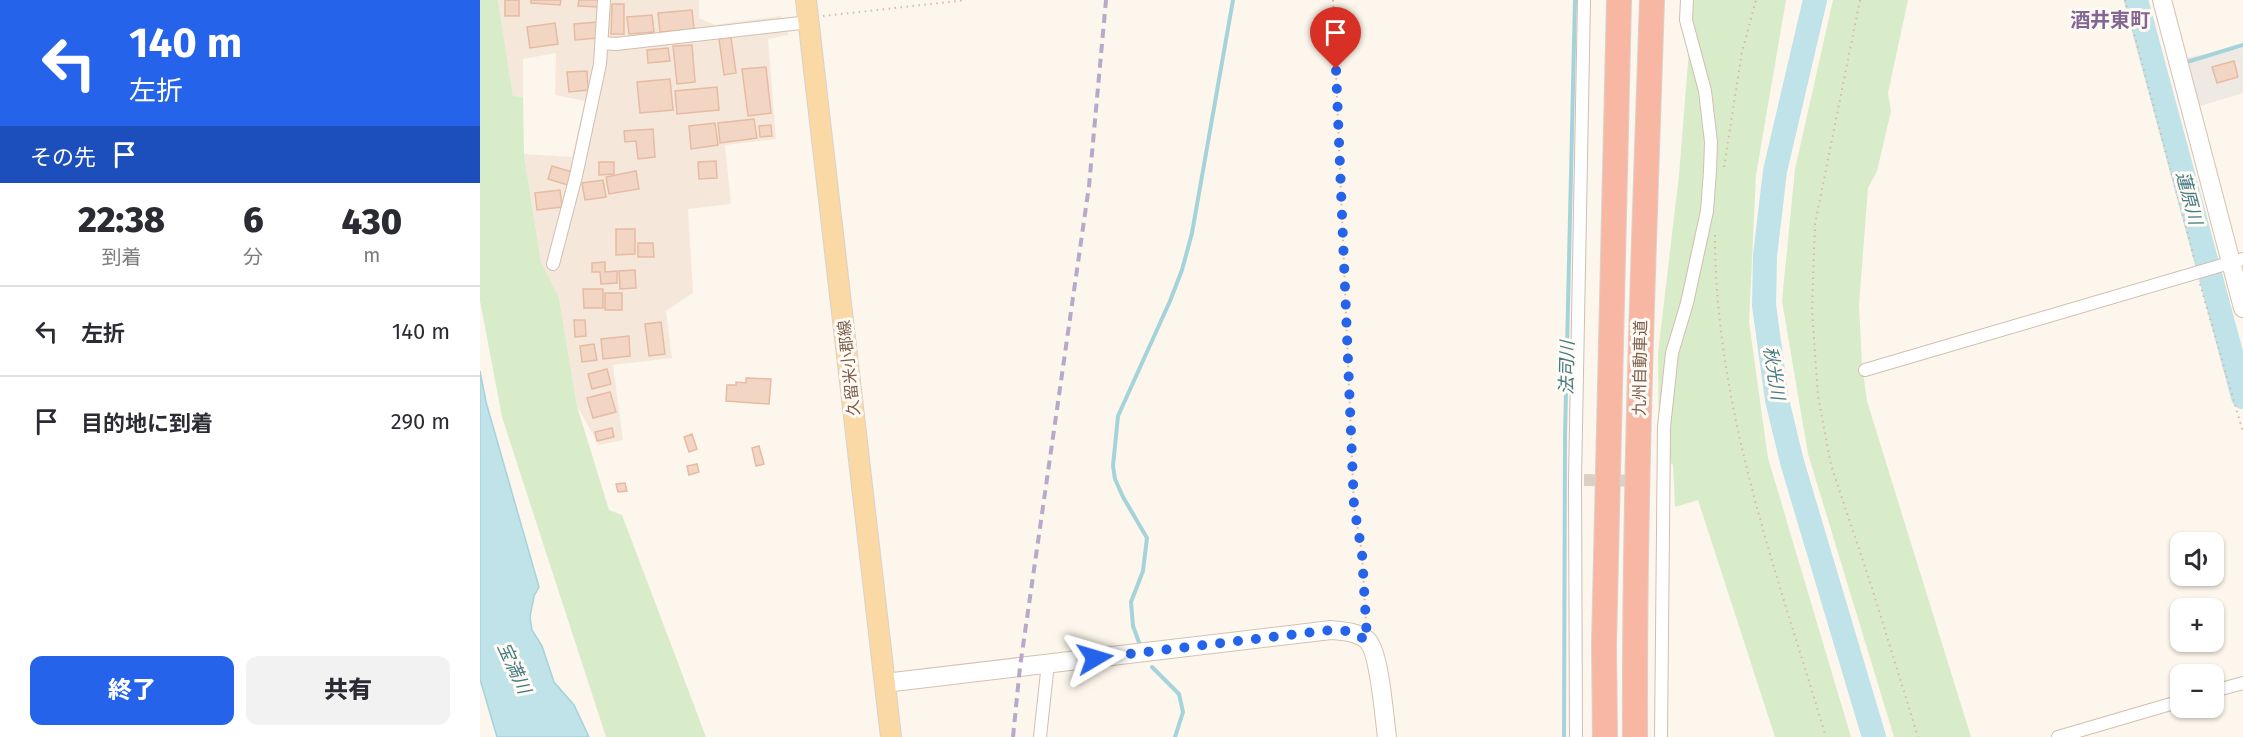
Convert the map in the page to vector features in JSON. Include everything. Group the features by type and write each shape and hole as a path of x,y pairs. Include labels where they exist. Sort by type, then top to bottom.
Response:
{"highway":[{"name":"九州自動車道","path":"1605,737 1604,644 1619,0"},
{"name":"九州自動車道","path":"1635,737 1639,372 1652,0"}],"main road":[{"name":"久留米小郡線","path":"806,0 891,737"}],"street":[{"path":"554,264 600,64 604,0"},
{"path":"1576,737 1584,0"},
{"path":"1661,737 1657,481 1672,353 1687,303 1707,211 1710,171 1711,142 1705,91 1686,20 1687,0"},
{"path":"2162,0 2237,261 2243,308"},
{"path":"602,43 616,44 809,22"},
{"path":"1865,370 2237,261"},
{"path":"885,683 1331,630 1347,631 1367,640 1373,650 1378,669 1387,737"},
{"path":"1040,737 1048,663"},
{"path":"2224,688 2243,683"},
{"path":"2058,737 2170,704"}],"path":[{"path":"809,22 819,17 966,0"},
{"path":"1333,0 1354,506 1362,553 1367,640"},
{"path":"1722,177 1742,52 1756,0"},
{"path":"1860,0 1815,224 1812,310 1818,396 1831,465 1918,737"},
{"path":"2125,0 2197,272 2243,432"},
{"path":"1715,230 1715,258 1722,338 1737,427 1756,503 1826,737"}],"shaded area":[{"path":"498,0 699,0 699,18 715,25 781,16 789,35 768,39 776,139 725,145 731,204 688,209 693,293 666,311 672,358 613,365 623,440 599,445 577,406 559,298 541,262 524,154 572,157 585,101 555,95 556,53 523,59 523,97 513,96"},
{"path":"2243,48 2243,93 2197,107 2184,58"}],"green space":[{"path":"480,0 498,0 513,96 523,97 524,154 541,262 559,298 577,406 609,510 622,515 706,737 606,737 502,417 480,301"},
{"path":"1693,0 1786,0 1756,175 1749,322 1768,458 1851,737 1775,737 1698,500 1675,507 1673,465 1659,453 1658,353 1679,175"},
{"path":"1833,0 1908,0 1888,93 1891,111 1877,171 1868,188 1859,305 1862,365 1867,401 1971,737 1894,737 1808,454 1782,301 1795,169"}],"water":[{"name":"宝満川","path":"480,371 486,402 539,587 534,596 530,617 532,630 542,646 554,682 574,705 589,737 497,737 480,679"}],"building":[{"path":"505,0 519,0 519,16 505,16"},
{"path":"531,0 561,0 560,5 531,3"},
{"path":"579,0 600,0 599,7 578,6"},
{"path":"612,4 624,4 624,34 611,34"},
{"path":"692,10 694,29 660,32 658,13"},
{"path":"652,15 654,32 629,34 627,17"},
{"path":"597,22 598,38 575,40 574,24"},
{"path":"555,23 558,44 530,48 527,27"},
{"path":"731,37 736,73 724,75 719,39"},
{"path":"692,45 695,82 677,84 673,46"},
{"path":"668,48 670,61 648,63 647,50"},
{"path":"2234,61 2238,77 2217,83 2212,67"},
{"path":"766,67 771,113 748,116 742,69"},
{"path":"587,71 588,90 569,92 567,72"},
{"path":"670,79 673,110 640,113 637,82"},
{"path":"717,87 719,110 677,114 675,91"},
{"path":"754,119 757,138 720,143 718,123"},
{"path":"715,123 718,145 691,149 689,126"},
{"path":"771,125 772,136 760,137 759,126"},
{"path":"653,129 655,157 638,159 636,141 625,142 624,131"},
{"path":"716,161 717,178 699,179 698,162"},
{"path":"599,162 614,162 614,174 599,175"},
{"path":"552,166 572,172 568,185 548,179"},
{"path":"636,171 639,189 609,194 606,177"},
{"path":"603,180 606,197 585,200 582,183"},
{"path":"560,190 562,207 537,210 535,193"},
{"path":"616,229 635,229 635,254 616,255"},
{"path":"638,243 653,243 654,257 638,257"},
{"path":"605,262 605,272 617,271 617,283 601,284 600,272 592,272 592,263"},
{"path":"635,270 636,288 620,289 619,271"},
{"path":"583,289 603,289 603,308 584,308"},
{"path":"605,293 622,293 622,310 605,310"},
{"path":"574,320 585,320 586,336 575,337"},
{"path":"661,322 665,354 649,356 645,324"},
{"path":"629,336 630,356 603,359 601,339"},
{"path":"594,344 597,360 582,362 580,346"},
{"path":"607,369 611,384 592,389 588,374"},
{"path":"746,378 771,379 769,404 726,401 727,385 736,385 736,382 746,383"},
{"path":"610,392 616,412 593,418 587,398"},
{"path":"612,428 614,437 597,441 595,432"},
{"path":"692,434 697,449 689,452 684,437"},
{"path":"759,446 764,464 756,466 752,448"},
{"path":"697,464 699,472 689,475 687,466"},
{"path":"625,483 627,491 618,492 616,484"}],"waterway":[{"path":"1140,645 1133,626 1131,602 1143,571 1147,538 1115,479 1113,466 1118,416 1182,270 1192,233 1233,0"},
{"name":"法司川","path":"1564,737 1565,436 1575,0"},
{"name":"秋光川","path":"1815,0 1775,171 1765,256 1764,305 1777,400 1792,462 1874,737"},
{"name":"蓮原川","path":"2136,0 2243,397"},
{"path":"2187,62 2243,45"},
{"path":"1152,667 1179,694 1183,712 1175,737"}],"tunnel":[{"path":"1584,480 1652,481"}],"railway":[{"path":"1013,737 1020,667 1089,186 1106,0"}],"district":[{"name":"酒井東町","path":"2110,20"}],"route":[{"path":"1095,658 1331,630 1347,631 1367,640 1362,553 1354,506 1336,69"}]}
